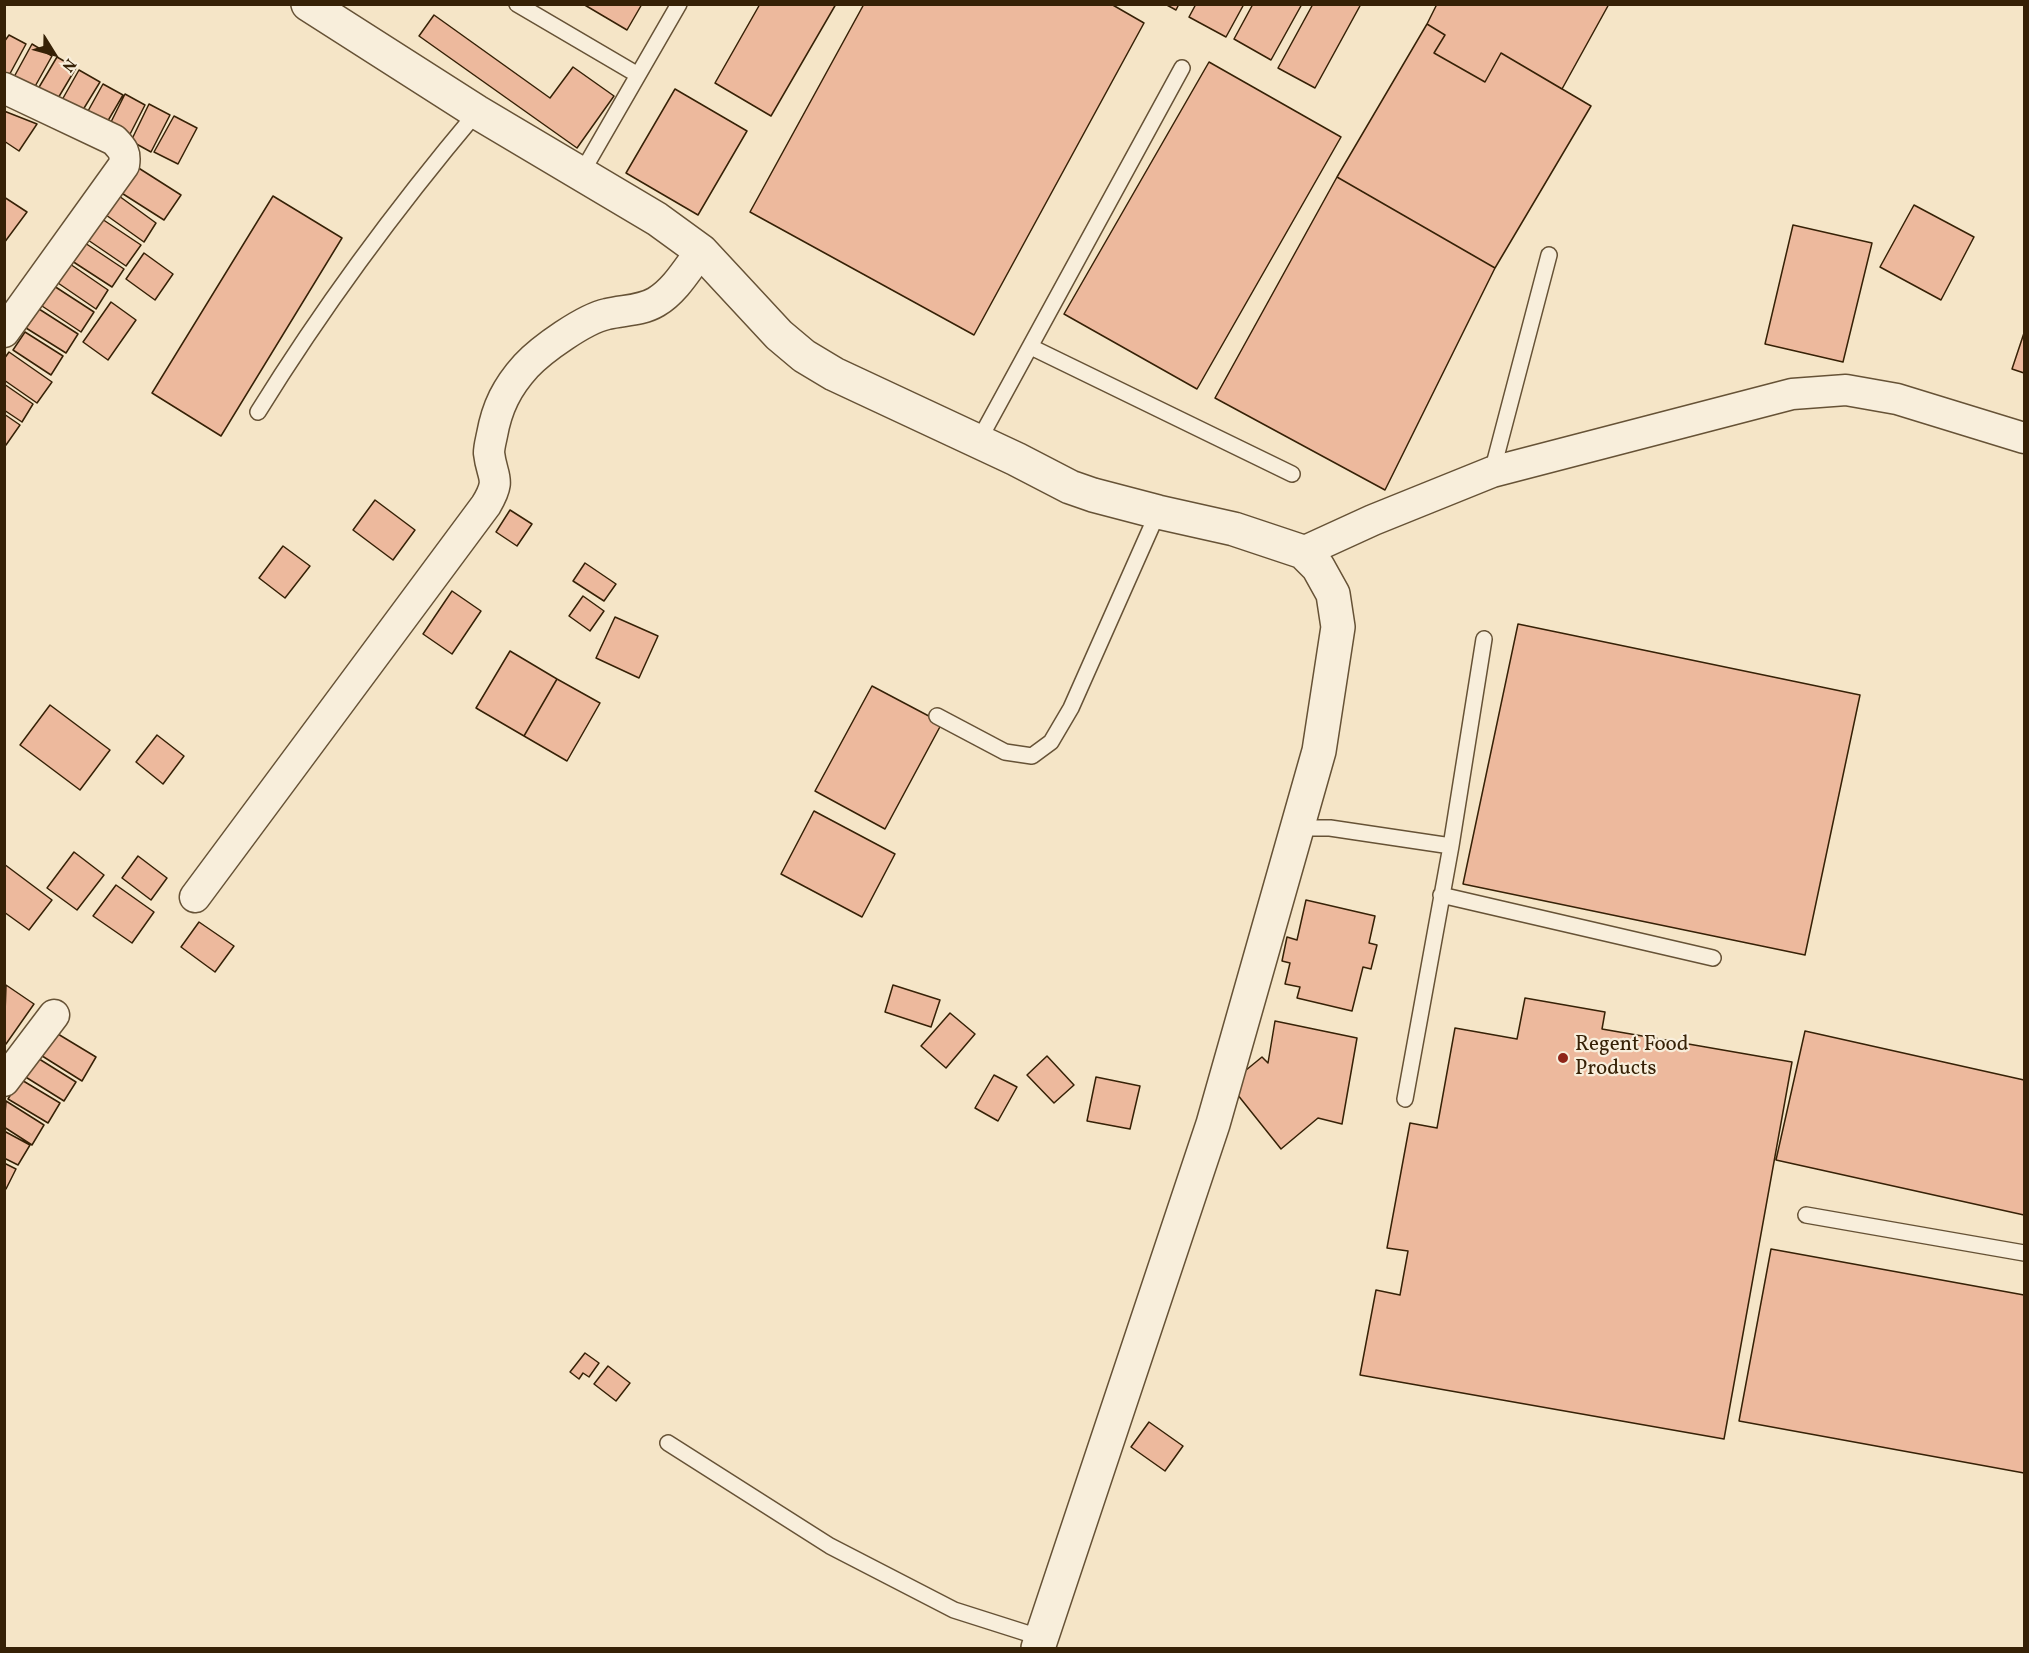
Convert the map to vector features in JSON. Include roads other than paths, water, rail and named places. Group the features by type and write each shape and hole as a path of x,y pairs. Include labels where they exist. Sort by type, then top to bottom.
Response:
{"street":[{"path":"308,4 477,112 657,219 701,251 779,335 804,356 834,374 1070,487 1158,512 1234,529 1303,552 1318,567 1333,594 1338,627 1319,751 1213,1124 1040,1643"},
{"path":"4,88 114,140 124,150 125,158 124,165 4,332"},
{"path":"195,897 486,505 495,490 496,480 489,451 496,415 502,397 513,382 541,352 581,325 604,315 648,306 658,301 668,294 701,251"},
{"path":"1303,552 1372,520 1492,472 1792,394 1846,390 1897,399 2025,438"},
{"path":"9,1064 54,1015"}],"lane":[{"path":"517,4 638,75"},
{"path":"581,174 679,4"},
{"path":"978,442 1182,68"},
{"path":"258,412 290,359 351,272 413,188 477,112"},
{"path":"1492,472 1550,255"},
{"path":"1031,347 1292,474"},
{"path":"937,716 1005,752 1032,756 1051,742 1071,708 1158,512"},
{"path":"1405,1100 1451,846 1484,639"},
{"path":"1296,828 1330,828 1451,846"},
{"path":"1441,895 1713,958"},
{"path":"1806,1215 2025,1253"},
{"path":"668,1443 830,1546 954,1610 1040,1643"}],"place":[{"name":"Regent Food Products","path":"1563,1058"}]}
